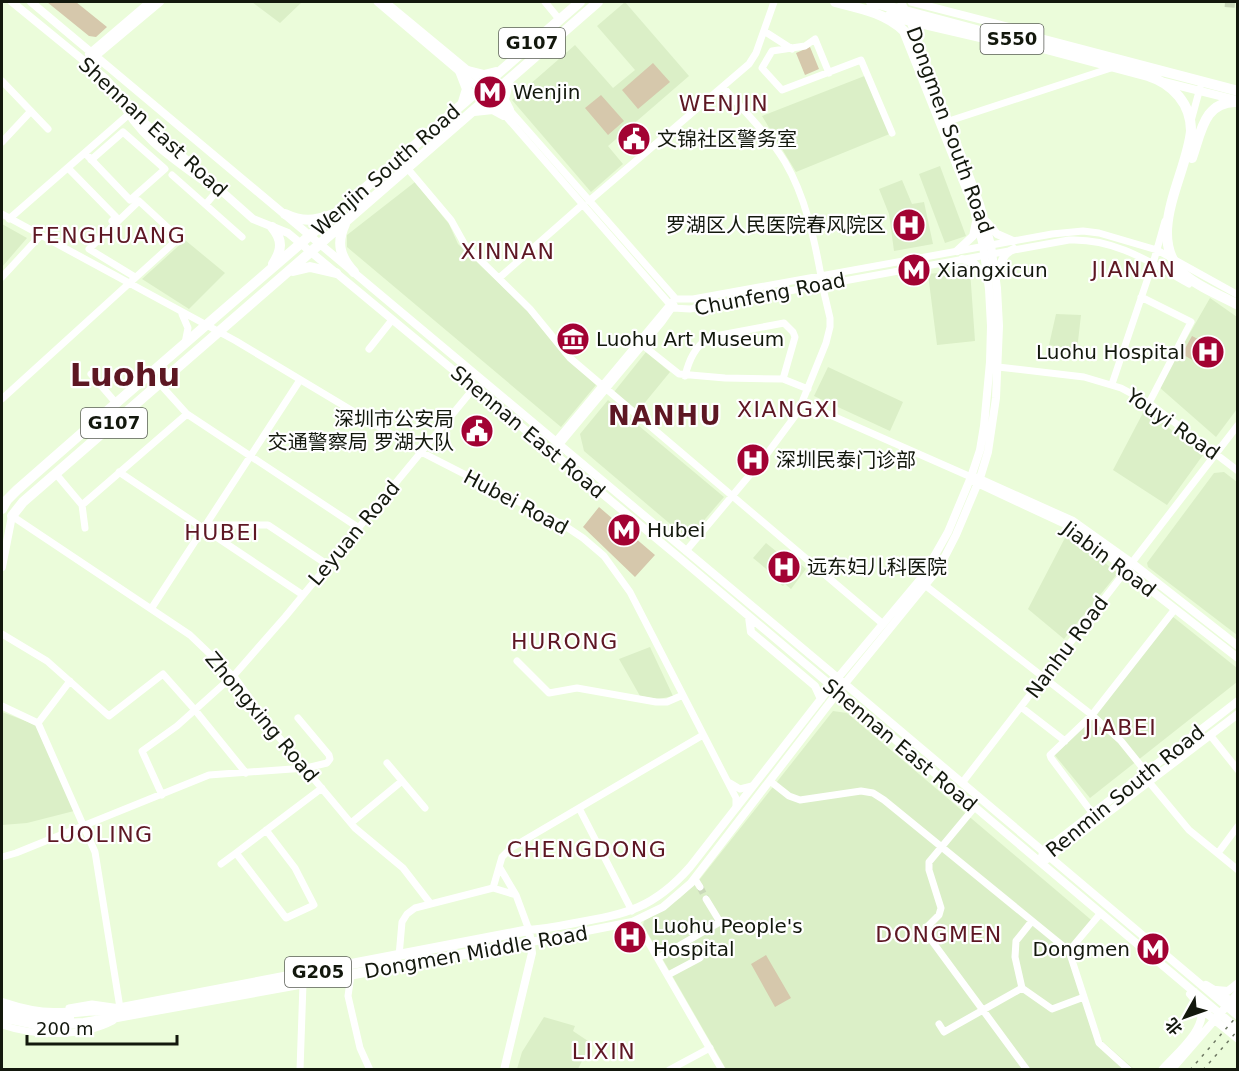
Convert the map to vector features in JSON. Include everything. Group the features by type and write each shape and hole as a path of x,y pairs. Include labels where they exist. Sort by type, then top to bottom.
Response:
{"highway":[{"name":"Wenjin South Road","path":"300,243 580,2"},
{"name":"Wenjin South Road","path":"311,252 598,2"},
{"path":"519,70 544,54 607,2"},
{"path":"836,2 963,34 1027,46"},
{"path":"849,2 912,15"},
{"name":"S550","path":"871,2 912,15 1153,78 1168,85 1186,107 1191,131 1167,223 1167,240 1171,255 1176,265 1194,281 1238,305"},
{"name":"S550","path":"899,2 1238,89"},
{"path":"874,13 893,22 904,31 944,121 959,169"},
{"path":"460,106 467,89 464,71 484,75 504,67"},
{"path":"473,111 493,109 507,112 504,95 510,79"},
{"path":"1171,211 1205,119 1218,105 1238,101"},
{"path":"285,214 312,221 336,213"},
{"path":"346,222 340,235 340,247 346,263 354,272"},
{"path":"269,270 281,248 278,234 272,227"},
{"name":"G107","path":"4,513 7,500 17,490 300,243"},
{"name":"G107","path":"4,513 23,502 56,474 311,252"},
{"path":"287,273 310,267 336,273"},
{"path":"2,497 17,490"},
{"name":"Dongmen Middle Road","path":"2,1017 40,1025 59,1025 500,934 530,936"},
{"name":"Dongmen Middle Road","path":"2,1004 28,1011 48,1013 91,1010 120,1012 301,985 530,936"}],"main road":[{"name":"Shennan East Road","path":"12,2 118,91 142,120 252,219 288,233 1238,1029"},
{"name":"Shennan East Road","path":"31,2 1238,1016"},
{"path":"85,62 150,2"},
{"path":"94,54 160,2"},
{"path":"849,2 896,14 912,15 1238,101"},
{"name":"Dongmen South Road","path":"899,2 896,14 938,130 959,169 980,218"},
{"name":"Dongmen South Road","path":"841,681 926,586 948,553 991,435 998,367 997,288 980,218 944,121 912,15 899,2"},
{"path":"912,2 1238,89"},
{"path":"118,91 128,115 142,131 182,166 229,198"},
{"path":"988,280 974,263 959,255 973,236 980,218 1013,245 1001,260 997,288"},
{"name":"Dongmen South Road","path":"853,667 883,624 913,589 932,562 976,480 988,397 991,326 987,250"},
{"name":"Jiabin Road","path":"976,480 1066,517 1238,646"},
{"path":"2,567 4,513"},
{"name":"Jiabin Road","path":"1130,566 1139,581 1238,658"},
{"path":"749,617 751,632 815,686 821,699"},
{"path":"817,660 831,666 853,667 854,688 859,696"},
{"name":"Dongmen Middle Road","path":"530,936 613,917 632,911 658,897 682,877 821,699 841,681"},
{"name":"Dongmen Middle Road","path":"530,936 618,926 636,921 663,907 694,879 826,708 834,689"},
{"name":"Renmin South Road","path":"1040,863 1092,814 1238,701"},
{"path":"826,708 836,705 852,705"},
{"name":"Renmin South Road","path":"1047,855 1149,782 1238,714"},
{"path":"499,1070 530,936"},
{"path":"504,1070 532,953 530,936"},
{"path":"1191,977 1238,1007"},
{"path":"1181,982 1200,1007 1238,1039"},
{"path":"1213,989 1228,991 1238,983"},
{"path":"1171,1070 1238,993"},
{"path":"1162,1070 1201,1024 1203,1016 1200,1007"}],"street":[{"name":"Chunfeng Road","path":"377,2 491,95 586,203 671,307 690,309 959,255"},
{"name":"Chunfeng Road","path":"386,2 464,71"},
{"path":"545,2 559,19"},
{"path":"499,279 749,64 756,53 774,2"},
{"path":"764,32 792,49"},
{"path":"829,73 815,39 805,46 772,51 762,68 782,90 829,73 861,60 892,133"},
{"path":"944,121 1112,68"},
{"path":"1112,384 1153,264 1202,79"},
{"path":"2,81 48,129"},
{"path":"723,87 771,142 793,177 804,207 821,276"},
{"path":"2,142 32,111"},
{"path":"9,219 128,115"},
{"path":"85,153 91,160 130,201 165,169 123,132 91,160"},
{"path":"68,168 116,217 77,256"},
{"path":"408,169 451,219 465,245 530,309 566,354 883,624"},
{"path":"172,175 242,237"},
{"path":"206,204 217,191"},
{"path":"2,399 179,238 139,201 89,249 135,277"},
{"name":"Chunfeng Road","path":"586,203 676,299 693,299 821,276 959,255 1013,245 1052,234 1083,231 1099,233 1157,250 1238,295"},
{"name":"Hubei Road","path":"2,214 219,332 421,452 551,518 583,538 604,556 630,592 737,800 735,808"},
{"path":"2,277 40,236"},
{"name":"Chunfeng Road","path":"1013,245 1069,240 1098,241 1130,251 1238,310"},
{"path":"687,551 792,422 803,403 830,327 822,284"},
{"path":"1141,297 1191,322 1149,403"},
{"path":"558,443 676,299"},
{"path":"181,312 187,324 188,333 185,343"},
{"path":"369,349 392,320"},
{"path":"686,375 688,363 696,349 701,342 710,337 784,323 795,337 783,379"},
{"path":"640,344 674,370 686,375 783,379 808,388"},
{"name":"Youyi Road","path":"998,367 1071,375 1112,384 1132,392 1238,471"},
{"path":"91,374 116,403"},
{"path":"151,609 300,380"},
{"path":"159,383 187,414 359,528"},
{"name":"Leyuan Road","path":"162,795 142,750 177,726 232,676 303,595 474,388"},
{"name":"Jiabin Road","path":"803,403 976,480"},
{"path":"82,505 187,414"},
{"name":"Nanhu Road","path":"962,783 1238,425"},
{"path":"119,472 303,595"},
{"path":"56,474 82,505 85,528"},
{"name":"Zhongxing Road","path":"4,513 190,635 232,676 267,723 351,823 403,868 430,903"},
{"path":"204,527 268,525 328,565"},
{"path":"926,586 1092,715 1121,741 1146,772"},
{"path":"1092,814 1050,759 1051,754 1092,715 1175,609"},
{"path":"2,634 47,661 109,716 163,674 246,773"},
{"path":"517,661 549,693 577,688 656,702 667,702 683,695"},
{"path":"38,723 70,681"},
{"path":"2,706 38,723 95,852 120,1012"},
{"path":"1021,707 1065,741"},
{"path":"2,857 209,776 306,768 327,763 330,759 298,718"},
{"path":"493,888 502,858 510,849 703,735"},
{"path":"1210,735 1238,770"},
{"path":"387,763 425,808"},
{"path":"726,779 740,789 754,784"},
{"path":"351,823 402,781"},
{"path":"770,781 789,796 800,800 856,791 873,793 1069,951 1099,1042 1129,1070"},
{"path":"1149,782 1189,830 1238,870"},
{"path":"220,864 322,788"},
{"path":"579,808 632,911"},
{"path":"974,808 940,847 928,866 941,908 939,915 928,926 927,932 938,951 1027,1070"},
{"path":"1218,853 1238,826"},
{"path":"236,853 286,918 314,905 295,868 267,830"},
{"path":"500,868 516,895 530,936"},
{"path":"694,879 700,888"},
{"path":"399,956 403,918 412,910 430,903 493,888 516,895"},
{"path":"658,958 720,922 706,899"},
{"path":"1069,951 1100,914"},
{"path":"636,921 722,1070"},
{"path":"1032,921 1016,941 1015,957 1022,988 1052,1009 1084,997"},
{"path":"668,975 700,958"},
{"path":"351,975 348,996 360,1048 370,1070"},
{"path":"298,1070 301,985"},
{"path":"939,1024 944,1032 1022,988"},
{"path":"2,1004 57,1009 92,1004 120,1012"},
{"path":"2,1025 36,1032 65,1032 104,1026 120,1012"},
{"path":"669,1070 710,1047"}],"shaded area":[{"path":"47,2 76,2 107,27 96,37 89,36"},
{"path":"252,2 302,2 280,23"},
{"path":"625,2 689,76 608,146 623,164 591,192 512,100 575,45 613,88 635,70 597,26"},
{"path":"810,47 819,69 805,75 796,53"},
{"path":"653,63 670,82 638,109 622,90"},
{"path":"867,75 892,133 796,172 762,116"},
{"path":"601,95 624,121 608,135 585,108"},
{"path":"940,166 966,236 945,243 919,174"},
{"name":"罗湖区人民医院春风院区","path":"902,180 912,204 924,202 933,244 894,251 889,214 879,189"},
{"path":"415,182 449,224 458,244 526,309 562,354 596,385 561,427 347,247 347,235"},
{"path":"2,224 27,238 2,267"},
{"path":"185,240 225,273 189,309 142,279"},
{"path":"970,270 975,341 937,345 928,274"},
{"name":"Luohu Hospital","path":"1210,298 1237,317 1237,409 1216,437 1159,387"},
{"path":"1056,314 1081,315 1077,350 1049,345"},
{"path":"1192,336 1204,342 1194,361 1182,354"},
{"path":"646,352 670,372 638,411 614,392"},
{"path":"828,367 903,402 890,431 814,396"},
{"path":"608,400 724,497 688,539 584,451 580,434"},
{"path":"1145,409 1203,455 1167,505 1113,470"},
{"path":"1224,472 1237,482 1237,635 1148,567 1147,563 1214,473"},
{"path":"599,507 655,555 635,577 583,527"},
{"path":"1067,534 1118,573 1064,639 1028,609"},
{"name":"远东妇儿科医院","path":"766,543 793,565 797,561 806,569 791,589 785,584 783,586 768,574 770,572 753,558"},
{"path":"1172,616 1237,668 1237,682 1090,798 1053,753 1099,708"},
{"path":"650,647 673,696 659,699 640,696 619,659"},
{"path":"833,711 847,713 1096,924 1071,954 1102,1041 1134,1069 726,1069 643,925 644,921 680,898 700,879"},
{"path":"2,712 36,725 74,811 27,823 2,825"},
{"path":"766,955 791,998 775,1007 751,964"},
{"path":"544,1017 575,1026 573,1031 591,1043 578,1069 517,1069 522,1052"}],"tunnel":[{"path":"1225,2 1238,3"},
{"path":"700,887 706,899"}],"railway":[{"path":"1190,1070 1238,1015"},
{"path":"1203,1070 1238,1030"}],"place":[{"name":"Wenjin","path":"490,92"},
{"name":"文锦社区警务室","path":"634,139"},
{"name":"罗湖区人民医院春风院区","path":"909,225"},
{"name":"Xiangxicun","path":"914,270"},
{"name":"Luohu Art Museum","path":"573,339"},
{"name":"Luohu Hospital","path":"1208,352"},
{"name":"深圳市公安局 交通警察局 罗湖大队","path":"477,431"},
{"name":"深圳民泰门诊部","path":"753,460"},
{"name":"Hubei","path":"624,530"},
{"name":"远东妇儿科医院","path":"784,567"},
{"name":"Luohu People's Hospital","path":"630,937"},
{"name":"Dongmen","path":"1153,949"}],"district":[{"name":"WENJIN","path":"724,103"},
{"name":"FENGHUANG","path":"109,235"},
{"name":"XINNAN","path":"508,251"},
{"name":"JIANAN","path":"1134,269"},
{"name":"Luohu","path":"125,375"},
{"name":"XIANGXI","path":"788,409"},
{"name":"NANHU","path":"665,416"},
{"name":"HUBEI","path":"222,532"},
{"name":"HURONG","path":"565,641"},
{"name":"JIABEI","path":"1121,727"},
{"name":"LUOLING","path":"100,834"},
{"name":"CHENGDONG","path":"587,849"},
{"name":"DONGMEN","path":"939,934"},
{"name":"LIXIN","path":"604,1051"}]}
